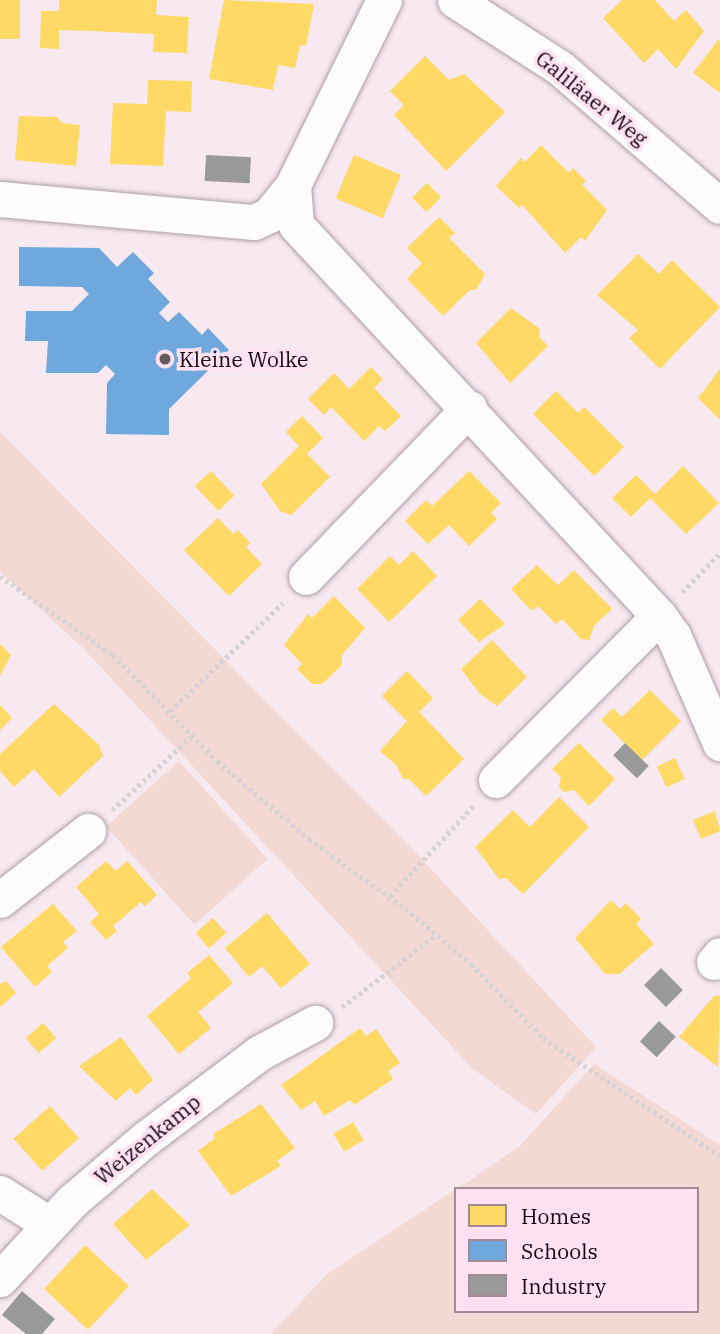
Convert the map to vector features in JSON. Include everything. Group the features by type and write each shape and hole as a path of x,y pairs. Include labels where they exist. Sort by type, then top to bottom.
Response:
{"street":[{"path":"0,200 254,222 269,215 293,185 384,0"},
{"name":"Galiläaer Weg","path":"455,0 560,68 720,206"},
{"path":"293,185 296,225 469,408 659,616 673,635 720,743"},
{"path":"306,577 469,408"},
{"path":"496,780 659,616"},
{"path":"0,900 88,831"},
{"name":"Weizenkamp","path":"0,1279 48,1224 202,1094 259,1053 315,1023"},
{"path":"0,1193 48,1224"}],"path":[{"path":"659,616 720,552"},
{"path":"0,576 113,655 170,711 191,737 309,839 390,896 436,935 557,1049 720,1156"},
{"path":"170,711 274,613 306,577"},
{"path":"88,831 191,737"},
{"path":"390,896 496,780"},
{"path":"315,1023 380,982 436,935"}],"shaded area":[{"path":"0,432 418,855 596,1047 536,1114 473,1069 84,649 0,572"},
{"path":"179,761 267,859 194,925 106,827"},
{"path":"594,1064 720,1145 720,1334 271,1334 326,1275 454,1190 454,1313 699,1313 699,1187 460,1187 519,1147"}],"building: Homes":[{"path":"0,0 20,0 20,39 0,39"},
{"path":"59,0 157,0 156,15 189,17 187,53 153,52 154,34 91,31 59,30 59,49 40,48 41,11 59,11"},
{"path":"224,0 314,4 306,46 300,45 295,68 278,65 273,90 209,79"},
{"path":"622,0 655,0 674,21 686,10 704,31 676,69 658,49 644,63 603,18"},
{"path":"718,40 720,42 720,93 693,73"},
{"path":"425,56 449,80 464,74 505,112 446,171 394,115 404,105 390,91"},
{"path":"148,80 192,81 191,112 166,111 163,166 110,164 113,103 147,104"},
{"path":"19,116 57,117 62,123 80,125 76,166 15,160"},
{"path":"541,145 569,173 573,168 586,181 582,185 607,210 585,241 581,237 565,253 522,205 519,208 496,186 521,158 525,162"},
{"path":"354,155 401,175 383,218 336,198"},
{"path":"427,183 441,197 426,212 412,198"},
{"path":"439,217 455,233 449,238 485,274 476,290 470,290 443,316 407,279 422,263 407,248"},
{"path":"638,254 659,274 672,260 720,307 660,369 629,338 638,330 597,295"},
{"path":"511,308 540,329 539,337 548,346 510,383 476,343"},
{"path":"371,367 383,379 374,388 401,416 385,431 379,426 364,441 331,407 324,415 308,399 334,373 349,389"},
{"path":"720,369 720,420 698,398"},
{"path":"556,391 578,413 584,407 624,447 594,476 533,414"},
{"path":"302,416 323,438 307,454 330,477 291,515 280,511 261,484 299,446 286,432"},
{"path":"683,466 719,503 686,534 650,498 631,517 612,498 636,475 655,494"},
{"path":"211,471 234,496 218,511 195,486"},
{"path":"469,471 501,503 491,513 497,519 469,546 449,525 428,544 405,521 426,500 432,506"},
{"path":"218,518 233,534 238,530 250,543 246,547 262,564 229,596 184,550"},
{"path":"413,551 437,576 389,622 357,589 390,556 399,565"},
{"path":"537,565 558,585 574,570 612,609 594,626 589,640 581,639 562,619 556,624 538,606 532,611 511,589"},
{"path":"334,596 365,628 342,655 342,665 322,684 312,684 297,669 302,664 284,645 308,614 312,618"},
{"path":"480,599 505,624 479,642 458,620"},
{"path":"492,640 527,677 497,706 480,694 461,669"},
{"path":"0,644 11,655 0,676"},
{"path":"407,671 433,698 419,712 464,759 426,796 409,779 403,779 396,765 380,751 407,721 382,696"},
{"path":"650,690 681,721 642,760 601,720 613,708 622,717"},
{"path":"54,704 99,745 103,756 59,797 34,769 14,787 0,771 0,754"},
{"path":"0,705 12,718 0,730"},
{"path":"579,743 615,779 589,806 574,790 564,792 559,787 561,777 552,769"},
{"path":"675,758 685,779 667,787 657,766"},
{"path":"559,797 589,827 523,894 506,878 499,879 475,847 513,810 530,827"},
{"path":"715,811 720,831 701,839 693,820"},
{"path":"106,861 116,871 127,861 157,895 145,906 141,902 113,926 117,931 106,940 90,922 99,914 76,887"},
{"path":"611,900 620,909 626,903 641,919 636,924 654,944 619,974 605,974 575,938"},
{"path":"53,904 77,931 63,942 68,948 47,966 52,972 35,987 1,947"},
{"path":"267,913 310,964 281,988 262,966 249,977 225,948"},
{"path":"213,918 226,933 209,948 196,933"},
{"path":"209,955 233,983 198,1012 211,1028 179,1054 147,1016 191,978 187,973"},
{"path":"6,981 16,993 0,1007 0,984"},
{"path":"714,996 720,996 718,1067 679,1037"},
{"path":"43,1023 56,1038 39,1053 26,1038"},
{"path":"360,1028 366,1036 376,1029 400,1063 388,1071 393,1079 354,1105 350,1100 324,1116 315,1101 301,1110 281,1085"},
{"path":"121,1037 153,1080 136,1095 130,1088 116,1101 79,1066"},
{"path":"261,1104 295,1148 277,1161 281,1166 231,1196 198,1151 215,1138 213,1134"},
{"path":"50,1106 79,1138 42,1171 14,1139"},
{"path":"353,1122 364,1140 344,1152 333,1134"},
{"path":"152,1189 190,1225 146,1260 113,1224"},
{"path":"85,1245 129,1286 88,1330 44,1289"}],"building: Schools":[{"path":"19,247 99,248 117,267 133,252 154,273 148,279 170,302 159,313 168,322 179,312 202,335 208,328 229,350 169,409 169,435 106,434 107,383 115,374 106,365 98,373 46,373 48,341 25,341 26,311 72,311 89,294 82,287 19,286"}],"building: Industry":[{"path":"206,155 251,157 250,183 205,181"},
{"path":"625,743 649,766 637,778 613,755"},
{"path":"661,968 683,990 666,1007 644,985"},
{"path":"659,1021 676,1037 657,1057 640,1041"},
{"path":"22,1291 55,1319 42,1334 26,1334 2,1315"}],"place":[{"name":"Kleine Wolke","path":"165,359"}]}
